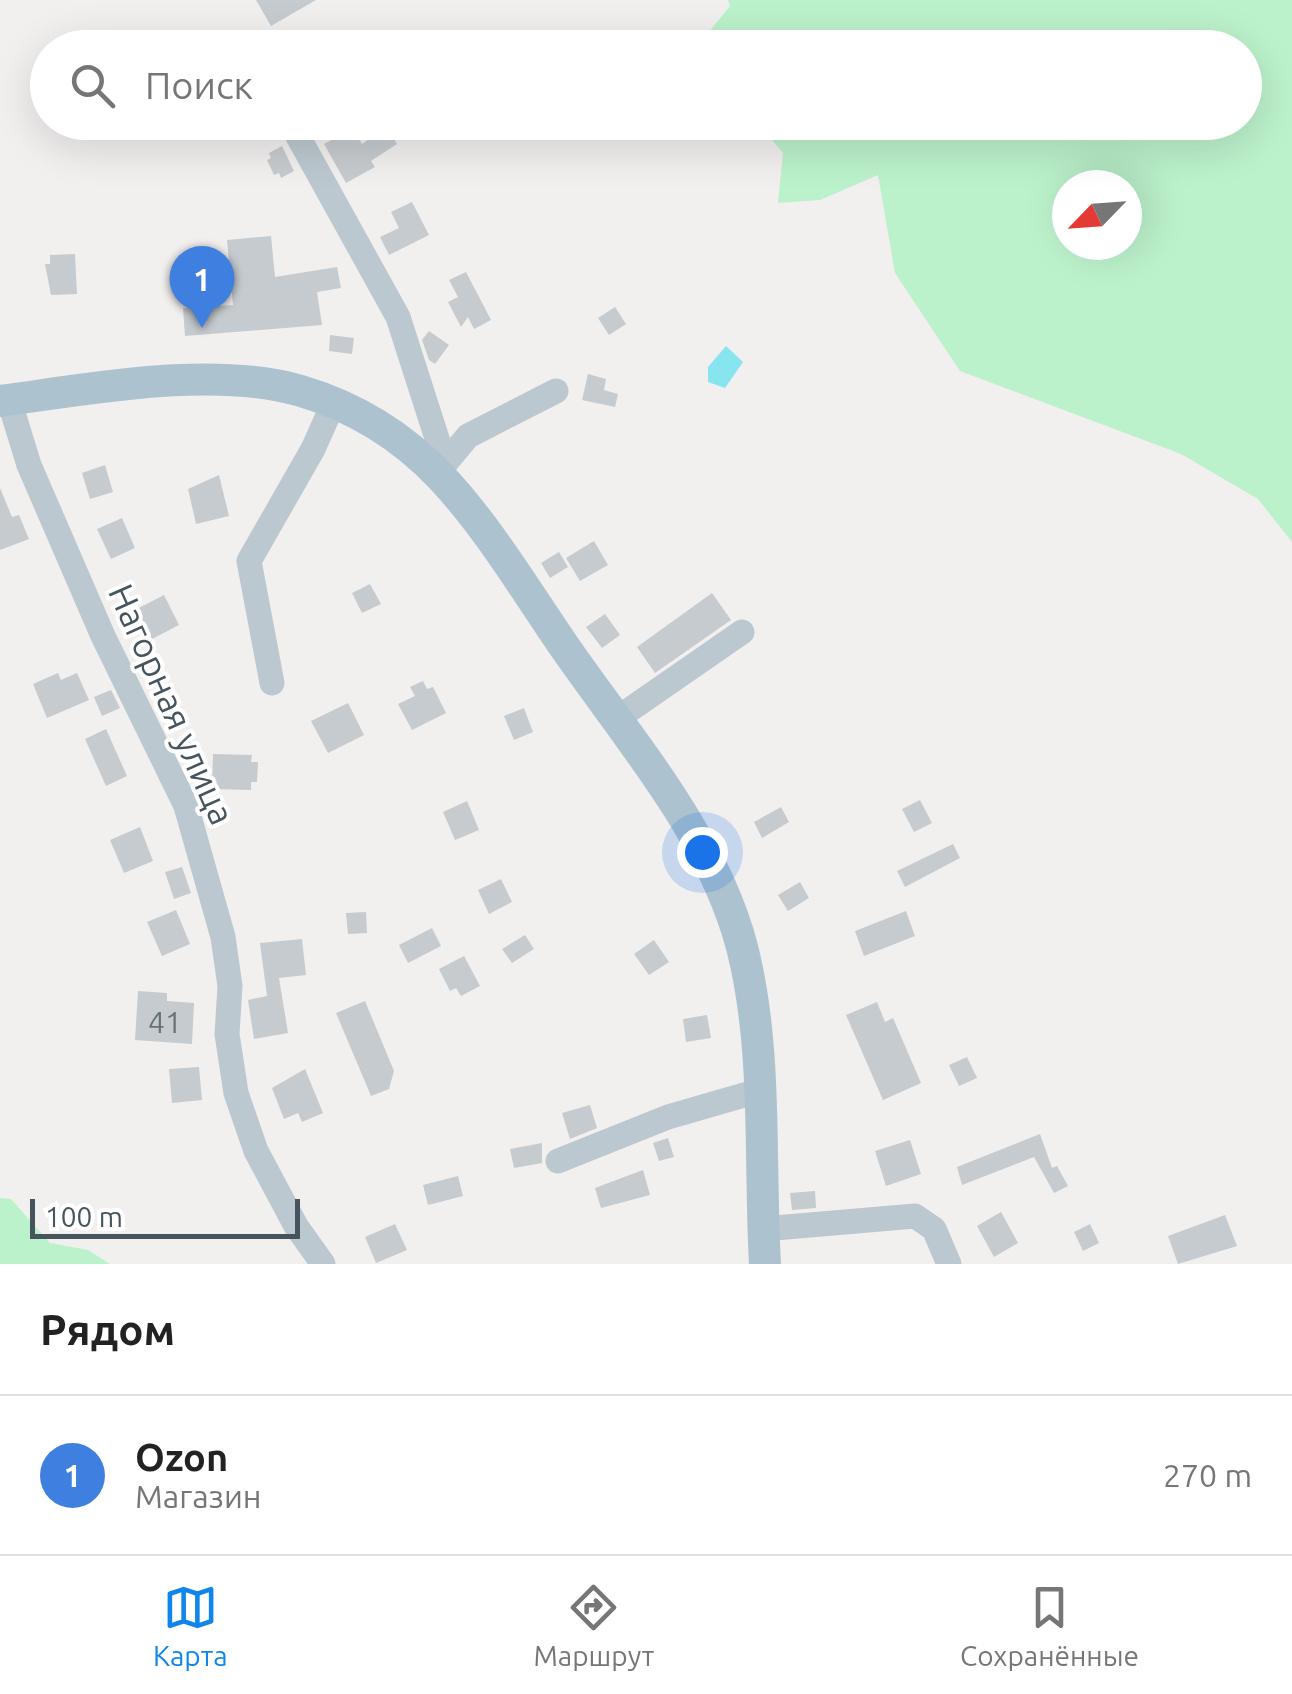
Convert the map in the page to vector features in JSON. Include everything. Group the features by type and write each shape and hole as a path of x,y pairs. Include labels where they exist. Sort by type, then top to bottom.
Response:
{"main road":[{"path":"4,400 166,383 254,380 334,402 386,430 442,471 695,840 734,922 755,1016 765,1264"}],"street":[{"path":"300,140 398,316 442,471"},
{"path":"442,471 468,436 556,391"},
{"name":"Нагорная улица","path":"4,400 103,636 186,806 223,937 230,986 227,1034 236,1093 256,1150 296,1226 322,1264"},
{"path":"272,684 249,561 313,450 334,402"},
{"path":"615,720 742,632"},
{"path":"558,1161 668,1116 758,1091"},
{"path":"763,1229 915,1216 934,1229 949,1264"}],"green space":[{"path":"728,0 1292,0 1292,542 1258,499 1181,454 960,371 895,273 878,175 820,200 778,203 783,153 772,140 1262,140 1262,30 710,30 730,6"},
{"path":"0,1198 11,1199 50,1243 88,1250 110,1264 0,1264"}],"water":[{"path":"726,346 743,362 725,388 708,382 708,367"}],"building":[{"path":"256,0 316,0 271,26"},
{"path":"331,140 360,140 362,144 368,140 394,140 397,144 371,161 375,167 346,183 324,144"},
{"path":"282,146 294,171 281,178 279,173 274,175 267,160 271,158 269,153"},
{"path":"412,202 429,235 389,255 380,237 399,228 391,212"},
{"path":"271,236 275,277 337,267 341,288 317,292 322,325 185,336 183,308 233,305 227,240"},
{"path":"75,254 77,294 51,295 45,264 50,264 50,255"},
{"path":"466,272 491,320 474,329 468,317 461,327 448,302 458,297 449,280"},
{"path":"615,307 626,324 609,335 598,318"},
{"path":"429,331 449,345 435,364 429,360 422,340"},
{"path":"330,335 354,338 352,354 329,351"},
{"path":"588,374 606,379 604,390 618,394 615,407 582,400"},
{"path":"105,465 113,492 90,499 82,473"},
{"path":"219,475 229,516 196,524 188,489"},
{"path":"0,488 12,517 19,515 29,539 0,550"},
{"path":"122,518 135,548 111,559 97,529"},
{"path":"594,541 608,565 580,581 566,558"},
{"path":"559,552 568,567 550,578 541,563"},
{"path":"370,584 381,604 362,613 352,593"},
{"path":"712,593 731,620 655,673 637,647"},
{"path":"164,595 179,625 152,639 137,609"},
{"path":"605,614 620,635 602,648 586,627"},
{"path":"58,673 61,680 77,673 89,700 47,718 33,684"},
{"path":"423,681 427,689 433,687 446,713 412,730 398,704 415,696 410,687"},
{"path":"111,690 120,708 102,716 94,697"},
{"path":"348,703 364,735 328,753 311,721"},
{"path":"524,708 533,732 514,740 504,716"},
{"path":"106,729 127,776 106,786 85,739"},
{"path":"213,754 252,755 251,762 258,762 257,782 251,782 251,790 212,789"},
{"path":"920,800 932,823 914,832 902,809"},
{"path":"467,801 479,830 455,840 443,812"},
{"path":"781,807 789,822 762,838 754,822"},
{"path":"140,827 153,861 124,873 110,840"},
{"path":"953,844 960,858 905,887 897,871"},
{"path":"182,867 191,893 174,899 165,872"},
{"path":"501,879 512,902 489,914 478,890"},
{"path":"800,882 809,898 788,911 778,895"},
{"path":"176,910 190,944 162,956 147,922"},
{"path":"906,911 915,936 864,956 855,931"},
{"path":"366,912 367,933 348,934 346,913"},
{"path":"432,928 441,946 408,963 399,945"},
{"path":"525,935 534,949 512,963 502,949"},
{"path":"302,939 306,975 279,978 288,1033 254,1039 248,1000 267,996 260,943"},
{"path":"654,940 669,962 649,975 634,954"},
{"path":"464,956 480,986 461,996 456,988 450,991 439,969"},
{"path":"138,991 167,993 167,1001 194,1003 192,1044 135,1040"},
{"path":"365,1001 394,1071 389,1089 371,1096 336,1013"},
{"path":"877,1002 885,1022 893,1018 921,1083 883,1100 846,1015"},
{"path":"707,1015 711,1038 686,1042 683,1019"},
{"path":"967,1057 977,1078 959,1086 949,1065"},
{"path":"199,1067 202,1100 172,1103 169,1069"},
{"path":"305,1069 323,1113 302,1122 298,1113 284,1119 272,1088"},
{"path":"590,1105 597,1128 570,1139 562,1113"},
{"path":"1040,1134 1052,1168 1057,1166 1068,1186 1054,1193 1034,1157 962,1185 957,1167"},
{"path":"668,1138 674,1157 659,1161 653,1143"},
{"path":"910,1140 921,1174 886,1186 875,1151"},
{"path":"542,1143 542,1163 514,1168 510,1149"},
{"path":"643,1170 650,1195 601,1208 595,1188"},
{"path":"458,1176 463,1196 428,1205 423,1185"},
{"path":"815,1191 816,1208 792,1210 790,1193"},
{"path":"1001,1212 1018,1243 994,1257 977,1226"},
{"path":"1225,1215 1237,1246 1178,1264 1168,1236"},
{"path":"395,1224 407,1250 376,1263 365,1237"},
{"path":"1090,1224 1099,1243 1083,1251 1074,1232"}],"place":[{"name":"Ozon","path":"202,328"}]}
